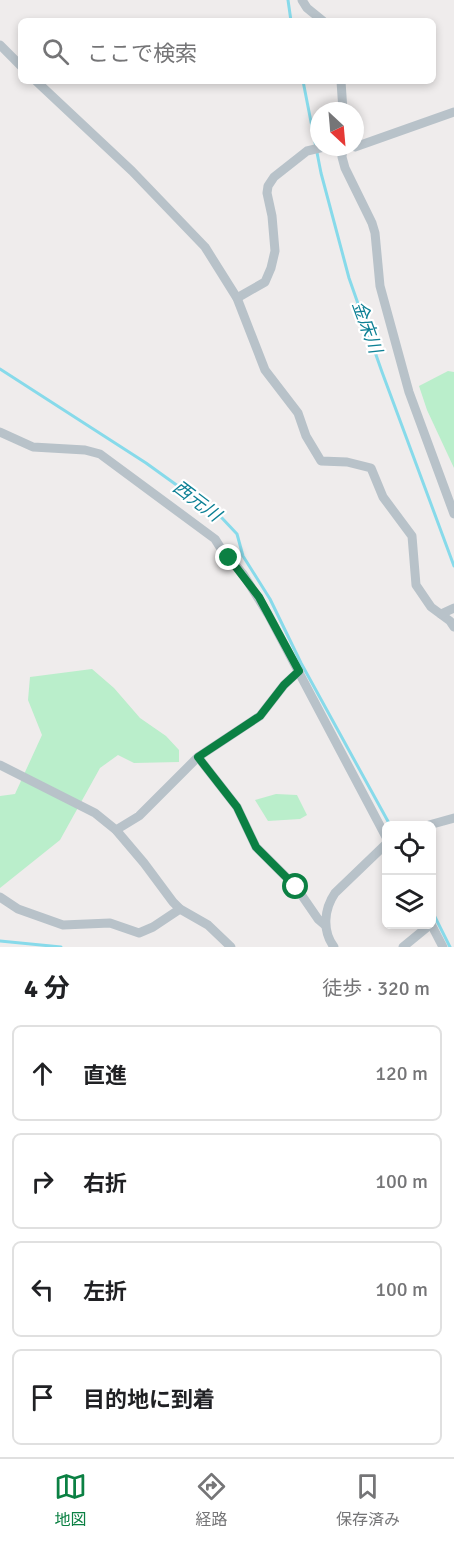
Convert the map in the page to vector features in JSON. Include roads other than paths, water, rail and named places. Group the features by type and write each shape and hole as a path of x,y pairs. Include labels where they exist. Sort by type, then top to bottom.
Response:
{"street":[{"path":"302,0 307,8 319,18"},
{"path":"0,45 18,63"},
{"path":"39,84 132,171 205,247 237,298 265,370 298,413 306,436 321,461 347,462 370,468 383,497 412,536 416,585 431,607 450,621 454,627"},
{"path":"341,84 342,102"},
{"path":"364,144 454,112"},
{"path":"237,298 265,282 271,268 275,251 268,186 274,177 310,150"},
{"path":"342,156 345,168 375,233 380,286 409,392 454,514"},
{"path":"0,432 33,447 85,450 100,454 215,538 259,597 382,828"},
{"path":"441,614 453,609"},
{"path":"116,830 139,816 198,757 260,716 284,685 299,671"},
{"path":"198,757 237,807 256,847 296,887 318,919 325,925"},
{"path":"0,765 94,813 116,830 180,909 208,925 231,947"},
{"path":"436,823 454,818"},
{"path":"332,946 325,925 328,903 335,893 382,849"},
{"path":"0,897 18,909 63,925 110,923 139,933 153,927 180,909"},
{"path":"404,947 425,929"},
{"path":"433,929 442,947"}],"waterway":[{"name":"金床川","path":"288,0 291,18"},
{"name":"金床川","path":"304,84 321,173 349,278 454,566"},
{"name":"西元川","path":"0,369 146,463 221,517 237,534 243,556 270,599 301,663 388,821"},
{"name":"西元川","path":"436,919 450,947"},
{"path":"0,941 61,947"}]}
